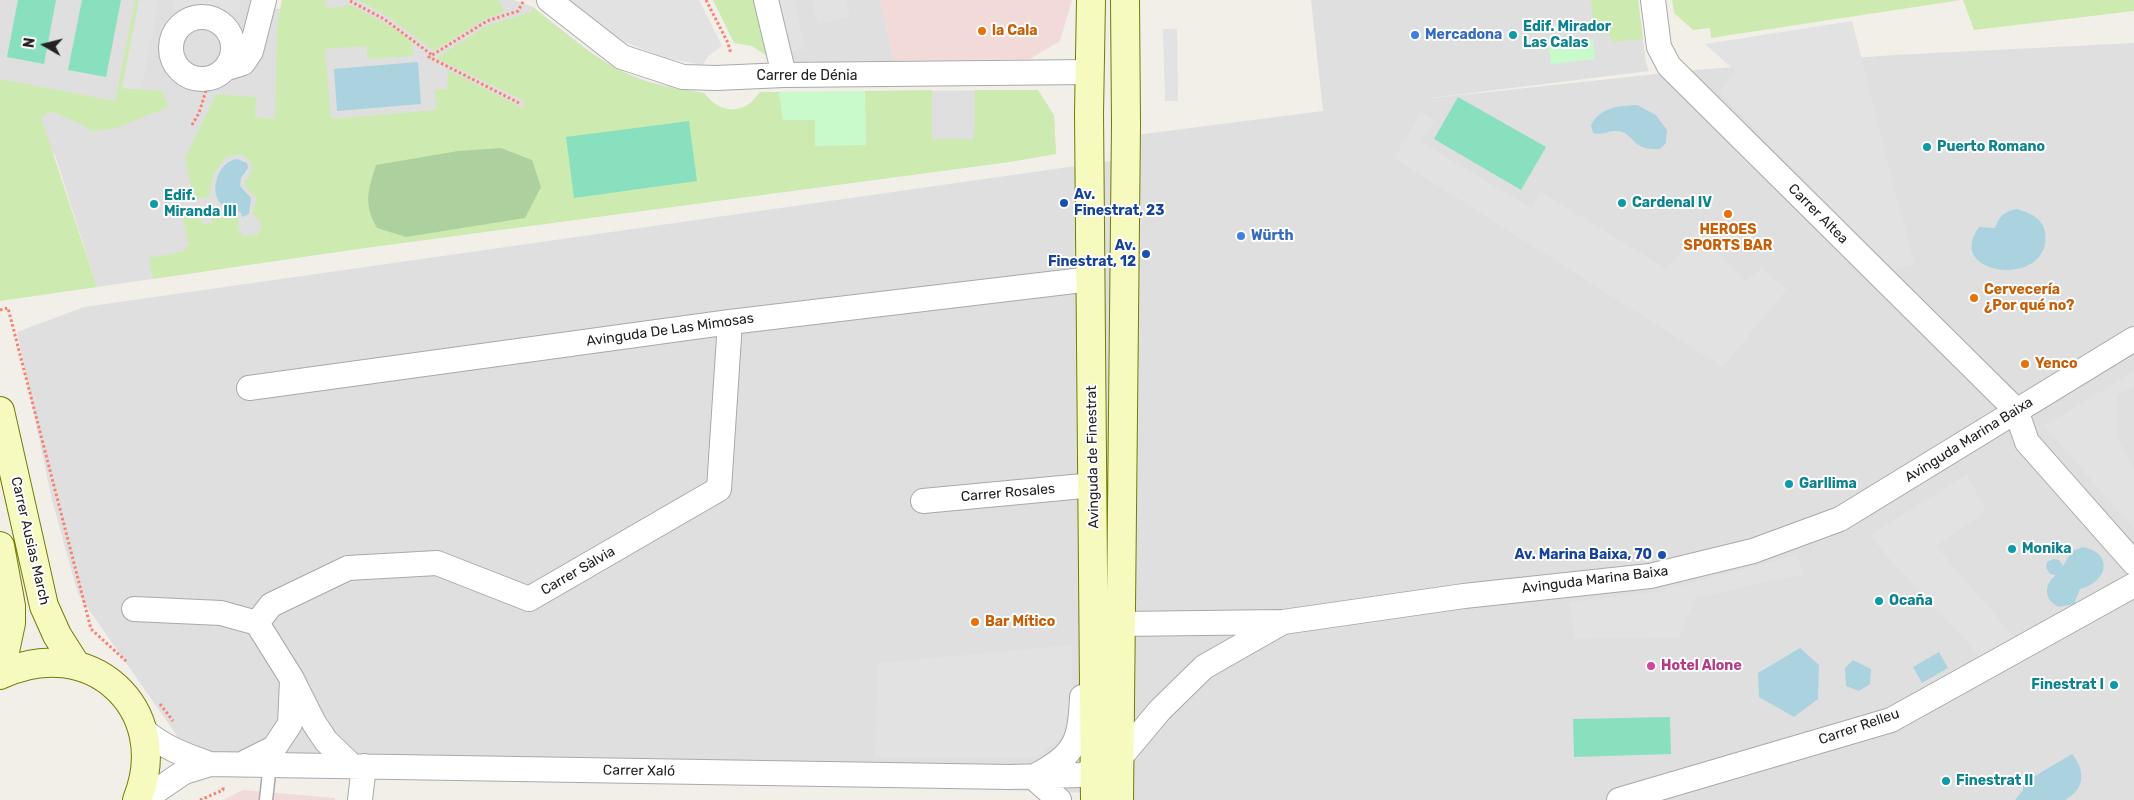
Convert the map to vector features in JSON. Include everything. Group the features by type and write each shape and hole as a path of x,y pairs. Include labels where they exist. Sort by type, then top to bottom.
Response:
{"main road":[{"name":"Avinguda de Finestrat","path":"1091,0 1088,72 1095,663 1111,799"},
{"name":"Avinguda de Finestrat","path":"1108,764 1120,624 1126,118 1125,0"},
{"name":"Carrer Ausias March","path":"0,411 44,606 57,635 76,665"},
{"path":"0,546 11,606 12,623 0,675"},
{"path":"0,675 18,667 37,662 57,661 76,665 98,674 117,688 132,707 142,729 147,755 144,782 137,800"}],"street":[{"name":"Carrer de Dénia","path":"549,0 622,57 683,76 735,77 1088,72"},
{"path":"766,0 784,75"},
{"name":"Carrer Altea","path":"1653,0 1658,47 1669,66 2016,410"},
{"path":"230,30 262,11"},
{"path":"218,74 234,50 230,30 214,18 195,16 178,27 170,45 175,64 190,77 218,74 243,62 251,51 262,11"},
{"name":"Avinguda De Las Mimosas","path":"249,388 730,322 1091,278"},
{"name":"Carrer Sàlvia","path":"264,614 348,568 437,563 529,599 719,489 730,322"},
{"name":"Avinguda Marina Baixa","path":"1120,624 1283,622 1464,596 1650,576 1753,551 1840,519 1969,442 2016,410 2134,340"},
{"path":"2016,410 2027,442 2134,563"},
{"name":"Carrer Rosales","path":"923,501 1094,486"},
{"name":"Carrer Relleu","path":"1620,800 1890,720 2134,585"},
{"path":"1095,587 1108,618 1120,624"},
{"path":"1056,765 1074,744 1081,729 1087,616 1095,587"},
{"path":"134,609 264,614 292,679 314,723 326,741 358,766 360,800"},
{"path":"1059,800 1033,777 1056,765 1075,760 1108,764 1204,667 1283,622"},
{"path":"1095,663 1112,629 1120,624"},
{"path":"242,764 274,748 290,724 292,679"},
{"name":"Carrer Xaló","path":"142,729 159,743 181,755 210,764"},
{"name":"Carrer Xaló","path":"143,800 184,772 210,764 1033,777 1081,775 1108,764"}],"lane":[{"path":"266,800 270,764"}],"path":[{"path":"519,104 429,57 487,22 518,11 524,0"},
{"path":"706,0 728,43 735,77"},
{"path":"350,1 384,18 432,56"},
{"path":"192,125 218,74"},
{"path":"0,310 8,308 91,630 130,664"},
{"path":"157,699 172,720 181,725"}],"shaded area":[{"path":"0,0 252,0 255,7 280,9 282,0 514,0 533,7 593,54 618,70 649,82 704,93 715,105 729,110 739,110 749,105 760,92 1038,90 1054,115 1056,154 1009,162 392,244 97,287 55,155 0,99"},
{"path":"139,0 159,0 141,90 122,88"},
{"path":"174,0 240,0 240,12 173,9"},
{"path":"567,0 699,0 722,46 708,56 703,65 665,58 625,42 596,24"},
{"path":"777,0 880,0 894,61 790,62"},
{"path":"777,0 795,0 805,49 788,52"},
{"path":"812,0 846,0 850,17 818,24"},
{"path":"880,0 1072,0 1060,41 1030,59 894,61"},
{"path":"1311,0 1638,0 1646,63 1649,71 1423,99 1694,70 1894,55 2134,43 2134,800 1121,800 1120,794 196,763 78,594 52,500 17,332 84,307 1139,157 1136,135 1323,111"},
{"path":"1852,21 1914,264 1894,271 1719,92 1735,71 1705,44"},
{"path":"1163,29 1177,29 1178,101 1165,101"},
{"path":"1421,112 1435,120 1421,142 1531,208 1541,192 1665,268 1699,233 1746,281 1761,268 1787,289 1723,367 1394,158"},
{"path":"2134,371 2134,386 2117,395 2118,439 2134,471 2134,529 2044,426"},
{"path":"1967,474 1986,511 1936,546 2015,638 1980,657 1869,536"},
{"path":"1797,555 1803,574 1695,598 1680,637 1575,639 1569,602 1656,592"},
{"path":"1072,645 1071,727 1039,757 875,757 878,663"},
{"path":"243,790 335,798 335,800 223,800"}],"green space":[{"path":"18,0 56,0 44,64 7,57"},
{"path":"82,0 121,0 106,77 68,70"},
{"path":"135,0 139,0 122,88 162,91 168,107 114,129 90,131 88,128 52,111 41,117 97,287 0,301 0,79 115,101"},
{"path":"282,0 325,0 327,8 351,5 397,30 412,42 413,56 368,59 366,46 325,49 331,119 436,110 435,90 447,89 448,70 525,109 523,100 436,58 488,25 532,12 533,7 573,40 602,60 648,82 704,93 718,105 733,109 747,105 760,92 779,92 783,120 815,120 815,146 866,145 865,91 932,90 932,139 974,139 975,90 1038,90 1054,115 1056,154 1009,162 343,251 153,279 149,258 185,251 185,247 189,246 182,214 198,211 203,225 212,223 209,207 217,205 226,213 238,217 239,230 244,236 257,235 262,227 260,221 252,213 257,199 246,187 245,183 252,167 246,157 241,154 226,157 214,173 209,197 194,199 185,158 216,94 256,97 255,117 275,119 277,28"},
{"path":"358,0 499,0 504,12 485,19 434,51 389,17"},
{"path":"713,0 758,0 767,56 752,46 734,43"},
{"path":"1591,0 1638,0 1643,39 1613,42 1608,32 1594,33"},
{"path":"1672,0 1961,0 1711,38 1710,28 1693,30 1674,13"},
{"path":"1963,0 2134,0 2134,11 1974,30"},
{"path":"1593,39 1595,59 1551,64 1548,44"},
{"path":"865,91 866,145 815,146 815,120 783,120 779,92"},
{"path":"1458,97 1546,147 1521,190 1434,139"},
{"path":"689,121 697,181 574,198 566,137"},
{"path":"501,148 532,160 541,187 525,218 406,237 377,228 368,204 369,190 376,165 458,151"},
{"path":"1670,717 1671,754 1574,757 1573,719"}],"water":[{"path":"418,62 421,104 337,111 334,69"},
{"path":"1637,105 1656,115 1667,130 1666,143 1660,149 1643,147 1623,132 1593,133 1591,125 1600,114 1617,107"},
{"path":"237,159 247,163 248,168 241,178 240,186 251,198 249,214 242,217 241,213 222,205 215,191 221,170 225,165"},
{"path":"2016,209 2030,214 2041,222 2045,232 2043,250 2033,262 2018,269 2002,270 1986,266 1975,257 1972,244 1979,227 1995,228 2002,216"},
{"path":"2083,547 2093,550 2100,555 2104,568 2097,580 2080,589 2074,604 2059,607 2048,596 2047,588 2056,575 2050,574 2046,568 2047,562 2053,559 2059,560 2063,566 2072,551"},
{"path":"1800,648 1819,665 1818,699 1794,717 1759,697 1758,673"},
{"path":"1939,652 1948,668 1922,683 1913,667"},
{"path":"1853,660 1871,669 1870,684 1859,691 1846,686 1845,668"},
{"path":"2072,754 2080,767 2081,779 2080,785 2072,796 2065,800 2015,800 2023,790 2023,783"}],"place":[{"name":"la Cala","path":"982,31"},
{"name":"Mercadona","path":"1415,35"},
{"name":"Edif. Mirador Las Calas","path":"1513,35"},
{"name":"Puerto Romano","path":"1927,147"},
{"name":"Av. Finestrat, 23","path":"1064,203"},
{"name":"Cardenal IV","path":"1622,203"},
{"name":"Edif. Miranda III","path":"154,204"},
{"name":"HEROES SPORTS BAR","path":"1728,214"},
{"name":"Würth","path":"1241,236"},
{"name":"Av. Finestrat, 12","path":"1146,254"},
{"name":"Cervecería ¿Por qué no?","path":"1974,298"},
{"name":"Yenco","path":"2025,364"},
{"name":"Garllima","path":"1789,484"},
{"name":"Monika","path":"2012,549"},
{"name":"Av. Marina Baixa, 70","path":"1662,555"},
{"name":"Ocaña","path":"1879,601"},
{"name":"Bar Mítico","path":"975,622"},
{"name":"Hotel Alone","path":"1651,666"},
{"name":"Finestrat I","path":"2114,685"},
{"name":"Finestrat II","path":"1946,781"}]}
